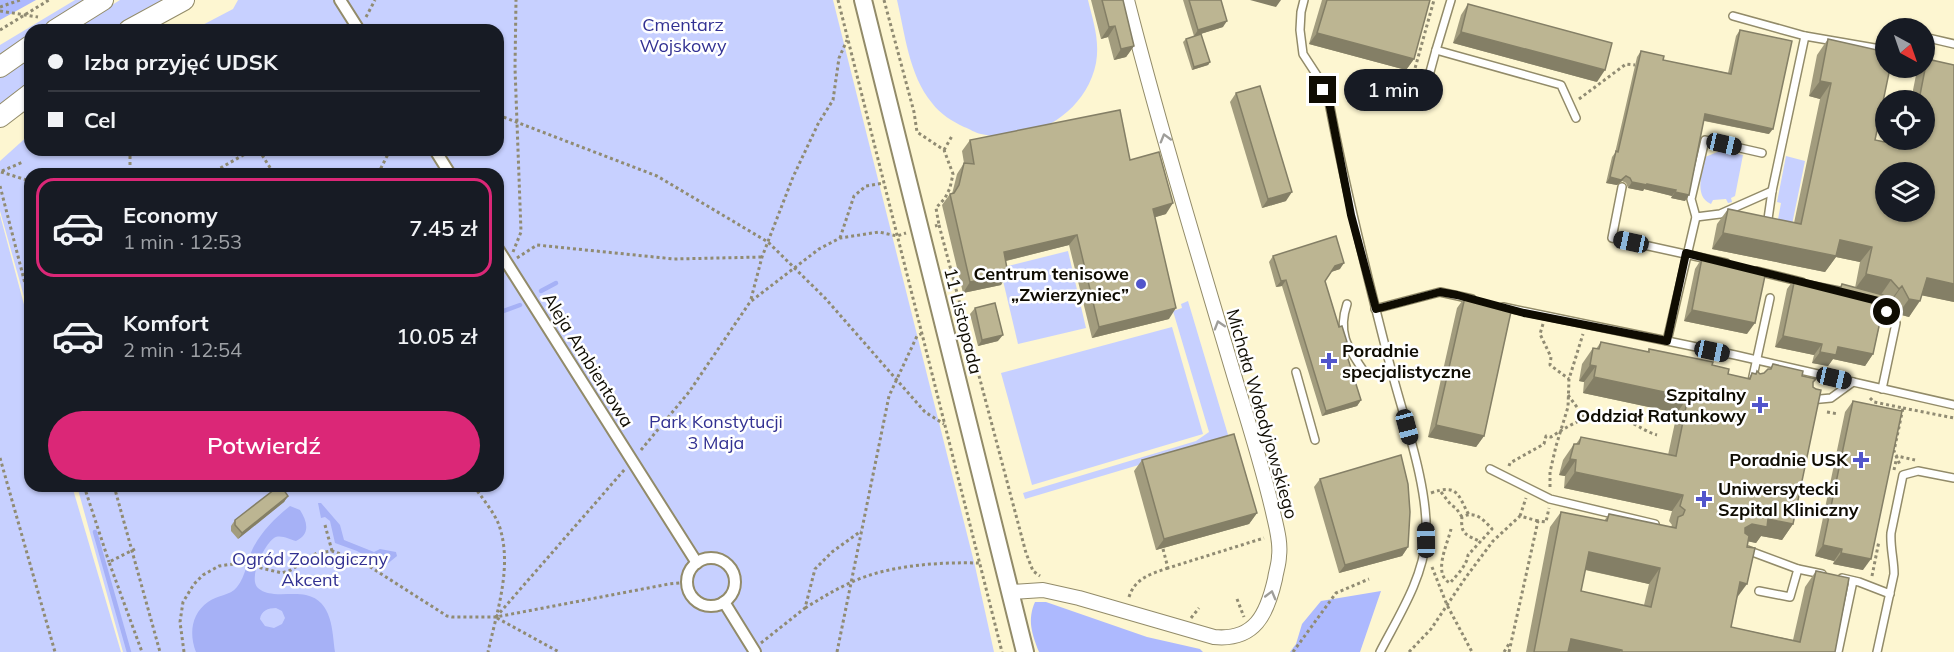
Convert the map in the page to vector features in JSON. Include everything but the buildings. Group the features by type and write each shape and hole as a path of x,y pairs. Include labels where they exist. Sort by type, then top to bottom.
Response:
{"main road":[{"path":"65,24 104,0"},
{"path":"140,24 184,0"},
{"path":"0,67 24,50"},
{"path":"0,117 24,99"}],"street":[{"path":"340,0 361,24"},
{"name":"11 Listopada","path":"863,0 1025,652"},
{"name":"Michała Wołodyjowskiego","path":"1011,592 1043,590 1079,598 1214,637 1234,637 1252,628 1261,619 1268,604 1280,556 1278,537 1262,468 1190,226 1127,0"},
{"name":"Aleja Ambientowa","path":"504,258 697,563"},
{"path":"707,558 719,559 732,570 735,588 724,602 712,605 700,603 691,594 688,582 690,572 697,563 707,558"},
{"path":"724,602 754,651"}],"lane":[{"path":"1304,0 1300,30 1303,54 1330,102 1351,215 1424,501 1426,540 1420,568 1411,592 1380,652"},
{"path":"1421,105 1451,0"},
{"path":"1733,16 1805,36 1875,48"},
{"path":"1766,228 1805,36"},
{"path":"1935,40 1954,44"},
{"path":"1436,50 1561,85 1576,118"},
{"path":"1667,341 1696,217 1691,199 1705,140 1762,153"},
{"path":"1622,187 1612,238 1731,264"},
{"path":"1696,217 1720,214 1772,191"},
{"path":"1754,270 1810,284"},
{"path":"1376,309 1440,292 1479,301"},
{"path":"1751,384 1770,298"},
{"path":"1866,298 1878,301 1896,323 1882,389"},
{"path":"1347,304 1342,319 1344,332 1349,348 1365,372"},
{"path":"1491,304 1954,405"},
{"path":"1296,372 1315,440"},
{"path":"1807,400 1831,398 1853,382"},
{"path":"1490,469 1550,499 1668,527"},
{"path":"1877,652 1894,574 1890,542 1903,475 1918,471 1954,478"},
{"path":"1739,546 1798,569 1853,581 1890,594"},
{"path":"1759,591 1790,597 1798,569"},
{"path":"1838,652 1853,581"}],"path":[{"path":"0,9 20,0"},
{"path":"0,30 49,0"},
{"path":"363,24 375,0"},
{"path":"508,264 521,232 515,68 516,0"},
{"path":"838,0 1002,652"},
{"path":"884,0 914,112 917,132 944,150 953,174 950,188 936,208 939,225 1026,553 1033,571 1042,576"},
{"path":"1424,93 1409,90 1434,0"},
{"path":"0,9 38,17"},
{"path":"750,302 762,257 793,177 818,124 833,100 840,58 848,39"},
{"path":"1570,106 1626,64 1635,65"},
{"path":"504,117 657,176 768,242 825,298 925,412 944,425"},
{"path":"944,150 952,136"},
{"path":"220,168 242,156"},
{"path":"0,172 23,162"},
{"path":"0,172 24,179"},
{"path":"840,238 854,196 866,186 884,183"},
{"path":"0,186 24,280"},
{"path":"496,617 689,392 750,302 819,249 840,238 879,232 897,236 939,225"},
{"path":"508,264 537,245 674,259 762,257"},
{"path":"908,278 916,281"},
{"path":"1545,317 1540,334 1551,357 1550,365 1569,379"},
{"path":"1521,516 1546,522 1550,499 1550,472 1568,407 1569,379 1587,324"},
{"path":"837,652 889,396 924,326"},
{"path":"1568,395 1585,418"},
{"path":"1874,402 1954,418"},
{"path":"1903,408 1894,451 1903,475"},
{"path":"1827,412 1838,414"},
{"path":"1505,476 1510,463 1544,444 1546,436 1551,437 1585,418 1611,417 1625,420 1657,435"},
{"path":"0,458 55,652"},
{"path":"1408,652 1431,629 1493,541 1521,516 1529,488"},
{"path":"1469,515 1460,496 1454,491 1438,491 1445,495 1451,505 1456,508 1462,518 1461,529 1481,542"},
{"path":"86,492 141,652"},
{"path":"116,492 160,652"},
{"path":"478,492 498,523 505,548 506,565 488,652"},
{"path":"1451,529 1442,564 1442,573 1450,583 1467,561 1468,555 1492,529 1481,517 1469,515 1462,518"},
{"path":"1509,652 1538,521"},
{"path":"325,525 332,551"},
{"path":"805,608 815,569 832,552 862,530"},
{"path":"1128,600 1132,589 1142,578 1264,538"},
{"path":"1424,548 1447,605 1472,652"},
{"path":"109,562 133,549"},
{"path":"1163,549 1168,568"},
{"path":"184,652 180,622 187,593 203,575 219,566 240,563 282,573 291,570 317,553 332,551 361,561 447,616 496,617 688,582"},
{"path":"754,651 805,608 851,582 898,568 950,562 979,563"},
{"path":"1293,652 1336,593 1369,579"},
{"path":"1237,599 1245,619"},
{"path":"1190,619 1199,608"},
{"path":"496,617 559,652"},
{"path":"1504,652 1511,639"}],"green space":[{"path":"75,0 86,0 47,24 35,24"},
{"path":"120,0 166,0 121,24 82,24"},
{"name":"Park Konstytucji 3 Maja","path":"238,0 833,0 975,566 994,652 123,652 79,492 504,492 504,168 24,168 24,297 0,211 0,161 24,139 24,156 504,156 504,24 204,24 233,9"},
{"path":"897,0 1088,0 1097,46 1096,63 1090,81 1081,97 1068,111 1053,122 1036,130 1018,135 1000,136 977,133 942,114 924,92 909,54"},
{"path":"24,31 24,39 0,54 0,45"},
{"path":"24,61 24,89 0,107 0,77"},
{"path":"1720,151 1743,155 1735,196 1731,198 1732,202 1728,203 1726,199 1713,200 1711,204 1702,195 1701,176 1705,157"},
{"path":"1786,156 1805,161 1786,254 1772,252 1781,203 1777,202"},
{"path":"0,215 24,305 24,492 74,492 121,652 0,652"},
{"path":"1068,251 1086,328 1018,344 1000,268"},
{"path":"1188,301 1229,438 1025,499 1023,493 1196,441 1209,432 1173,311 1182,308 1181,304"},
{"path":"1172,327 1203,434 1032,485 1001,373"}],"shaded area":[{"path":"0,0 36,0 0,20"},
{"path":"318,503 321,503 340,525 344,540 374,552 380,549 396,552 397,556 386,565 380,564 357,551 335,543 330,521 325,517 321,518"},
{"path":"290,506 300,510 306,523 306,531 296,541 279,536 270,542 256,569 255,582 257,587 265,592 306,595 322,603 330,618 335,652 196,652 192,631 198,612 208,602 237,587 257,542 270,525","holes":["276,608 282,611 285,618 282,624 274,628 265,626 260,619 263,612 268,609"]},
{"path":"1381,591 1360,652 1290,652 1296,644 1302,624 1321,601"},
{"path":"1035,602 1046,602 1147,637 1200,649 1203,652 1039,652 1031,627 1031,615"}],"waterway":[{"path":"541,291 556,283"},
{"path":"504,311 520,305"},
{"path":"95,532 129,652"}],"place":[{"name":"Centrum tenisowe „Zwierzyniec”","path":"1141,284"},
{"name":"Poradnie specjalistyczne","path":"1329,361"},
{"name":"Szpitalny Oddział Ratunkowy","path":"1760,405"},
{"name":"Poradnie USK","path":"1861,460"},
{"name":"Uniwersytecki Szpital Kliniczny","path":"1704,499"}],"route":[{"path":"1323,90 1329,102 1351,215 1376,309 1440,292 1524,313 1667,341 1686,253 1878,301 1887,312"}],"park label":[{"name":"Cmentarz Wojskowy","path":"683,36"},
{"name":"Ogród Zoologiczny Akcent","path":"310,569"}]}
